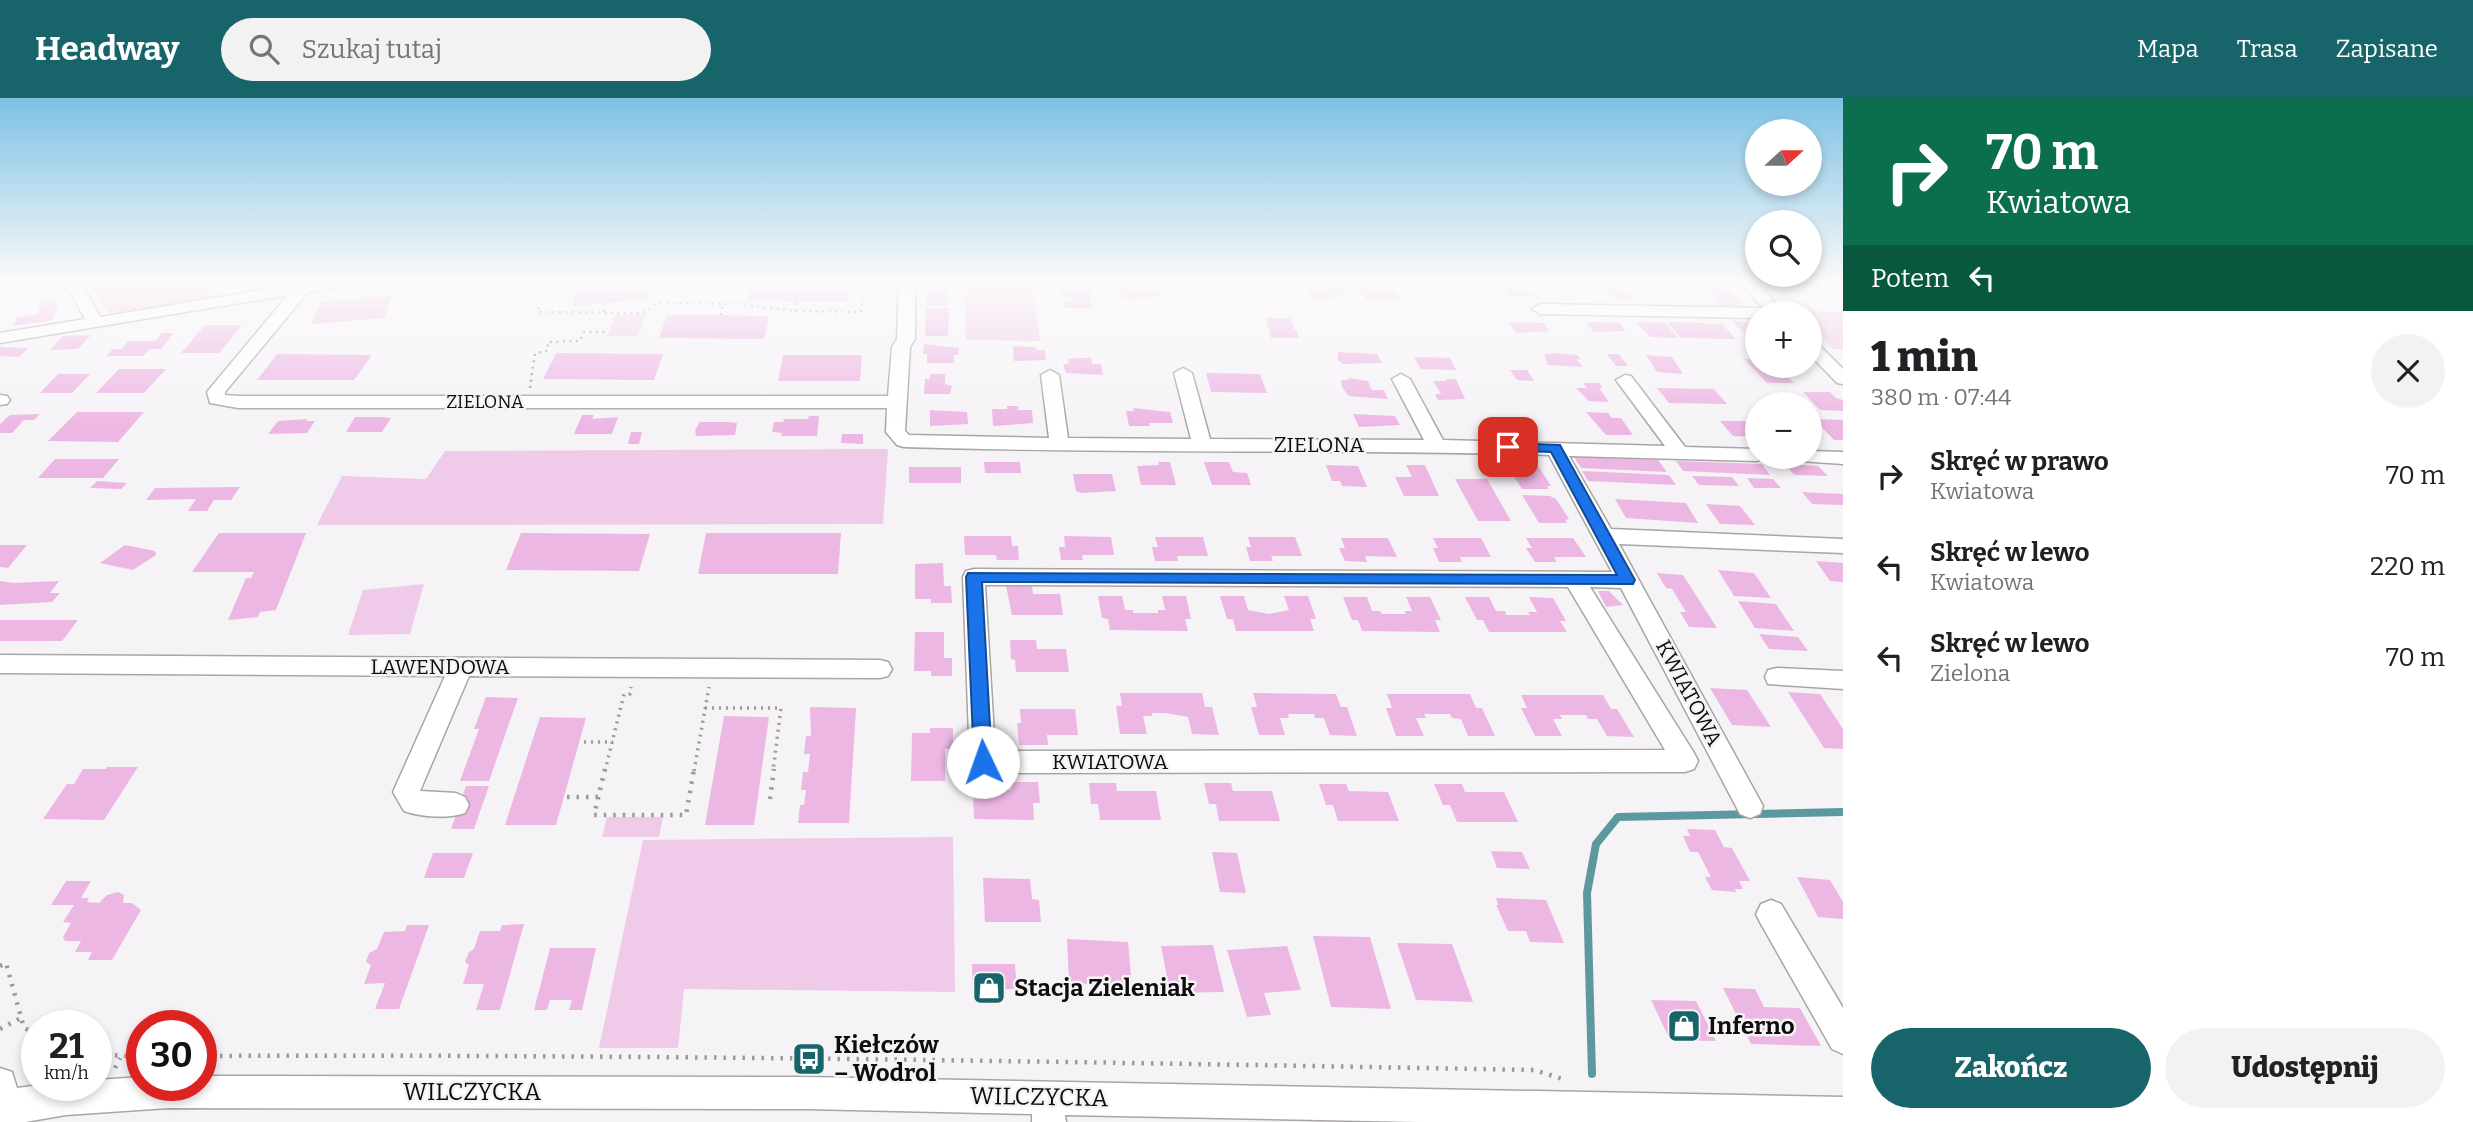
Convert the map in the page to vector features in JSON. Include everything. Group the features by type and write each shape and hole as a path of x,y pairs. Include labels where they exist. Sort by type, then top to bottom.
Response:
{"street":[{"path":"0,338 52,330"},
{"name":"ZIELONA","path":"268,330 216,392 216,399 238,402 895,402"},
{"name":"ZIELONA","path":"906,330 906,338 901,347 895,402 895,432 904,441 1437,446 1745,455"},
{"path":"1822,358 1843,379"},
{"path":"1183,373 1202,444"},
{"path":"1050,375 1059,444"},
{"path":"1401,379 1437,446"},
{"path":"1625,380 1679,452"},
{"name":"KWIATOWA","path":"1555,448 1750,806"},
{"path":"1822,457 1843,458"},
{"path":"1604,536 1843,546"},
{"name":"KWIATOWA","path":"1574,579 1685,761 983,762 974,577 1574,579 1628,580"},
{"name":"LAWENDOWA","path":"0,664 880,668"},
{"path":"456,805 413,803 406,792 461,667"},
{"path":"1777,677 1843,680"},
{"path":"1771,914 1843,1038"},
{"name":"WILCZYCKA","path":"3,1105 101,1096 250,1091 792,1093 1049,1110 1843,1114"}],"path":[{"path":"636,668 630,694 624,694 594,815 685,815 713,668"},
{"path":"705,708 781,708 770,799"},
{"path":"584,742 613,742"},
{"path":"567,797 598,797"},
{"path":"0,966 6,963 21,1018 0,1029"},
{"path":"217,1056 465,1054 929,1058 1534,1070"}],"shaded area":[{"path":"610,330 640,330 638,336 607,336"},
{"path":"966,330 1038,330 1040,341 966,340"},
{"path":"1822,330 1843,330 1843,349 1833,349 1822,338"},
{"path":"888,449 883,524 317,525 342,476 426,479 445,451"},
{"path":"424,584 410,634 348,635 363,590"},
{"path":"607,817 663,817 659,837 602,837"},
{"path":"953,837 955,992 684,989 678,1048 599,1048 643,840"}],"building":[{"path":"201,330 238,330 219,353 181,353"},
{"path":"662,330 766,330 764,339 659,338"},
{"path":"925,330 948,330 948,336 925,336"},
{"path":"1269,330 1296,330 1299,338 1271,338"},
{"path":"1514,330 1549,331 1516,333"},
{"path":"1592,330 1626,331 1594,332"},
{"path":"1643,330 1671,330 1678,338 1650,337"},
{"path":"1674,330 1727,330 1736,339 1681,338"},
{"path":"162,333 174,333 161,349 150,349 143,356 106,356 113,349 122,349 128,341 156,341"},
{"path":"91,335 78,349 50,350 63,336"},
{"path":"924,344 959,348 958,355 954,355 954,363 927,363 927,354 923,354"},
{"path":"1013,346 1045,350 1046,360 1014,361"},
{"path":"0,347 29,348 19,357 0,356"},
{"path":"1338,352 1377,354 1382,363 1343,364 1338,360"},
{"path":"556,353 663,354 654,380 543,379"},
{"path":"277,354 372,355 354,380 257,380"},
{"path":"1544,354 1578,355 1581,360 1576,359 1583,367 1548,365"},
{"path":"1607,354 1619,354 1628,366 1616,366"},
{"path":"783,355 862,355 860,381 778,381"},
{"path":"1646,355 1672,357 1683,374 1657,372"},
{"path":"1414,357 1450,358 1456,370 1421,369"},
{"path":"1091,358 1092,364 1101,364 1103,375 1066,373 1063,365 1069,363 1068,359"},
{"path":"119,369 166,369 144,393 96,393"},
{"path":"1510,370 1527,370 1534,381 1517,380"},
{"path":"1206,373 1260,374 1267,393 1211,392"},
{"path":"58,374 90,374 72,393 40,393"},
{"path":"930,374 945,374 945,384 952,386 950,394 924,394 925,379 930,379"},
{"path":"1348,378 1368,381 1372,390 1384,390 1388,399 1349,396 1342,387 1341,380 1349,380"},
{"path":"1762,378 1789,378 1794,383 1767,383"},
{"path":"1446,379 1456,379 1465,399 1438,400 1435,394 1441,394 1433,381 1447,381"},
{"path":"1583,383 1599,383 1603,388 1599,388 1609,402 1589,401 1576,388 1587,388"},
{"path":"1657,388 1714,389 1727,404 1669,403"},
{"path":"1822,392 1830,392 1843,400 1843,411 1822,410"},
{"path":"1007,406 1018,406 1018,410 1032,410 1033,423 993,426 992,409 1007,409"},
{"path":"1133,408 1170,412 1173,423 1129,426 1126,411 1134,411"},
{"path":"930,410 967,412 968,424 930,426"},
{"path":"77,412 144,412 118,442 48,441"},
{"path":"1586,412 1608,413 1612,418 1621,418 1633,435 1606,435"},
{"path":"40,414 34,420 24,420 12,433 0,433 0,424 10,415"},
{"path":"1353,414 1395,416 1400,425 1359,427"},
{"path":"582,415 594,415 592,419 618,417 612,434 574,434"},
{"path":"809,416 819,416 817,436 781,436 782,433 772,432 774,422 783,422 784,419 808,419"},
{"path":"355,417 391,418 382,432 346,432"},
{"path":"308,419 306,421 315,421 307,433 268,434 278,421"},
{"path":"1822,419 1843,420 1843,440 1834,440 1822,427"},
{"path":"1720,421 1745,421 1745,436 1733,436"},
{"path":"700,422 737,423 735,435 696,436 695,430"},
{"path":"631,432 642,432 639,444 628,444"},
{"path":"842,434 863,434 863,444 841,443"},
{"path":"1574,457 1658,460 1667,472 1581,468"},
{"path":"55,459 119,459 103,478 38,478"},
{"path":"1676,461 1745,463 1745,469 1766,469 1770,475 1683,471"},
{"path":"984,462 1020,462 1021,473 985,473"},
{"path":"1158,462 1170,462 1176,485 1141,485 1137,466 1159,465"},
{"path":"1204,462 1229,462 1233,472 1247,473 1251,485 1212,485"},
{"path":"1506,464 1533,464 1539,467 1551,486 1547,486 1549,489 1522,489"},
{"path":"1326,465 1358,466 1367,487 1342,486 1340,481 1332,481"},
{"path":"1406,465 1425,465 1439,496 1404,496 1395,477 1412,477"},
{"path":"909,467 961,467 961,483 909,483"},
{"path":"1789,469 1821,469 1828,476 1794,475"},
{"path":"1582,471 1669,475 1676,485 1588,481"},
{"path":"1073,474 1112,474 1116,491 1081,493 1076,491"},
{"path":"1692,476 1732,477 1739,486 1699,485"},
{"path":"1747,478 1773,479 1781,488 1754,488"},
{"path":"1455,479 1487,479 1511,521 1478,521"},
{"path":"97,481 127,483 121,489 90,488"},
{"path":"240,487 231,500 214,500 207,511 188,511 196,499 146,500 155,488"},
{"path":"1802,492 1843,494 1843,505 1812,504"},
{"path":"1522,495 1550,496 1556,499 1569,519 1565,520 1567,523 1539,523"},
{"path":"1615,499 1686,503 1698,523 1626,518"},
{"path":"1706,504 1740,506 1755,525 1720,524"},
{"path":"219,533 306,533 276,610 260,612 258,617 228,620 246,578 251,578 254,572 192,572"},
{"path":"521,533 650,534 639,571 506,570"},
{"path":"706,533 841,533 838,574 698,574"},
{"path":"964,536 1011,536 1012,546 1018,546 1019,560 997,560 996,555 965,555"},
{"path":"1064,536 1111,537 1114,555 1082,555 1083,560 1061,560 1059,547 1065,547"},
{"path":"1155,537 1203,537 1208,556 1177,556 1178,561 1155,561 1152,547 1158,547"},
{"path":"1248,537 1295,537 1302,556 1271,556 1273,561 1250,561 1246,547 1251,547"},
{"path":"1341,538 1388,538 1397,557 1365,556 1367,562 1345,561 1339,548 1345,548"},
{"path":"1433,538 1481,538 1491,557 1460,557 1462,562 1439,562 1433,548 1438,548"},
{"path":"1526,538 1573,538 1586,557 1554,557 1557,562 1535,562 1526,548 1532,548"},
{"path":"0,545 27,545 8,568 0,567"},
{"path":"125,545 155,551 156,555 133,570 100,563"},
{"path":"1816,561 1843,563 1843,582 1830,581"},
{"path":"943,563 944,586 951,586 952,603 931,603 931,599 915,599 915,564"},
{"path":"1718,570 1754,573 1771,598 1734,596"},
{"path":"1657,573 1683,575 1717,628 1689,627 1680,612 1686,612 1672,589 1666,588"},
{"path":"0,581 59,581 50,593 60,593 52,602 0,605"},
{"path":"1006,586 1032,586 1033,594 1060,594 1063,615 1012,615"},
{"path":"1598,591 1609,591 1623,605 1606,607"},
{"path":"1098,596 1122,596 1125,610 1133,610 1133,613 1158,613 1158,610 1165,610 1162,596 1186,596 1191,619 1185,619 1188,631 1110,630 1108,619 1102,618"},
{"path":"1220,596 1244,596 1248,610 1269,614 1289,610 1284,596 1308,596 1316,619 1310,619 1314,631 1236,631 1233,619 1227,619"},
{"path":"1343,597 1367,597 1372,611 1380,611 1382,614 1406,614 1404,611 1412,611 1406,597 1430,597 1441,620 1435,620 1440,632 1362,631 1358,620 1352,620"},
{"path":"1465,597 1489,597 1496,611 1505,611 1506,615 1530,615 1528,612 1537,612 1529,597 1553,598 1566,621 1560,621 1567,632 1489,632 1483,620 1477,620"},
{"path":"1738,601 1776,604 1794,631 1755,628"},
{"path":"0,620 78,620 62,641 0,641"},
{"path":"915,632 944,632 944,658 952,658 952,676 931,676 931,671 914,671"},
{"path":"1759,634 1798,637 1808,651 1769,649"},
{"path":"1010,640 1036,640 1037,649 1066,649 1069,672 1016,672 1015,660 1011,659"},
{"path":"1710,688 1747,690 1771,727 1732,725"},
{"path":"1788,692 1820,694 1843,729 1843,749 1824,748"},
{"path":"1120,693 1202,693 1205,707 1212,707 1219,735 1192,734 1188,717 1165,713 1143,716 1147,734 1120,734 1116,706 1122,706"},
{"path":"1253,693 1336,694 1341,707 1347,707 1357,736 1330,735 1324,718 1315,718 1314,714 1288,714 1289,718 1280,718 1285,735 1259,735 1251,707 1257,707"},
{"path":"1387,694 1470,694 1476,708 1482,708 1495,736 1468,736 1461,719 1452,718 1450,714 1424,714 1426,718 1416,718 1424,736 1396,736 1386,708 1392,708"},
{"path":"1521,695 1603,695 1611,709 1617,709 1634,737 1607,736 1597,719 1588,719 1586,715 1560,715 1562,719 1553,719 1562,736 1535,736 1521,708 1527,708"},
{"path":"486,697 518,698 489,781 460,781 479,729 474,729"},
{"path":"810,707 856,708 849,823 798,823 800,805 804,805 806,790 801,790 803,772 808,772 810,754 804,754 806,736 811,736"},
{"path":"1020,709 1075,709 1078,735 1047,735 1048,745 1019,745 1017,723 1021,723"},
{"path":"724,716 769,717 754,825 705,825"},
{"path":"540,717 586,718 556,825 505,825"},
{"path":"930,728 953,728 953,749 945,749 945,781 911,781 912,733 930,733"},
{"path":"138,767 104,820 43,819 67,784 74,784 83,769"},
{"path":"1011,782 1038,782 1040,803 1033,803 1034,820 974,819 973,790 1011,790"},
{"path":"1089,783 1116,783 1117,791 1156,791 1161,820 1100,820 1098,804 1091,804"},
{"path":"1204,783 1231,783 1233,791 1272,791 1280,821 1219,821 1216,804 1209,804"},
{"path":"1319,784 1346,784 1349,791 1388,792 1399,821 1338,821 1333,805 1326,805"},
{"path":"1434,784 1462,784 1465,792 1504,792 1518,822 1457,822 1450,805 1443,805"},
{"path":"466,786 489,786 474,829 451,829"},
{"path":"1687,829 1715,830 1724,847 1732,848 1750,881 1739,881 1743,889 1735,889 1736,892 1712,890 1705,877 1711,877 1698,852 1690,852 1683,836 1690,836"},
{"path":"1491,851 1522,852 1530,869 1497,868"},
{"path":"1212,852 1237,853 1246,893 1220,892"},
{"path":"433,853 473,853 464,878 424,878"},
{"path":"1797,877 1830,880 1843,902 1843,919 1818,917"},
{"path":"983,878 1030,879 1032,899 1039,900 1041,922 985,922"},
{"path":"66,881 91,881 81,898 89,898 87,902 99,903 107,895 118,892 124,895 123,903 132,903 141,910 112,960 88,960 92,952 75,952 81,941 65,941 63,937 71,923 63,922 74,905 51,905"},
{"path":"1496,898 1546,900 1564,943 1530,942 1526,931 1508,931 1496,905"},
{"path":"524,924 500,1010 476,1010 484,984 463,984 469,965 465,962 469,952 474,949 480,931 500,931 502,925"},
{"path":"407,925 429,925 399,1009 375,1009 385,983 364,984 371,965 366,962 369,953 377,949 384,932 405,931"},
{"path":"1313,936 1370,937 1391,1009 1331,1007"},
{"path":"1067,939 1128,942 1132,986 1069,983"},
{"path":"1397,943 1452,944 1473,1002 1416,1000"},
{"path":"1213,945 1224,992 1170,993 1161,946"},
{"path":"1287,946 1301,990 1264,993 1271,1015 1247,1017 1227,950"},
{"path":"550,948 596,948 582,1010 569,1010 572,1000 550,1000 547,1010 534,1010"},
{"path":"972,964 1015,964 1017,989 973,990"},
{"path":"1723,988 1755,989 1764,1007 1800,1008 1821,1046 1751,1044"},
{"path":"1651,1000 1696,1001 1716,1041 1670,1040"}],"waterway":[{"path":"1592,1074 1587,893 1596,844 1618,817 1843,812"}],"place":[{"name":"Stacja Zieleniak","path":"989,988"},
{"name":"Inferno","path":"1684,1026"},
{"name":"Kiełczów – Wodrol","path":"809,1059"}],"route":[{"path":"983,762 974,577 1628,580 1555,448 1508,447"}]}
